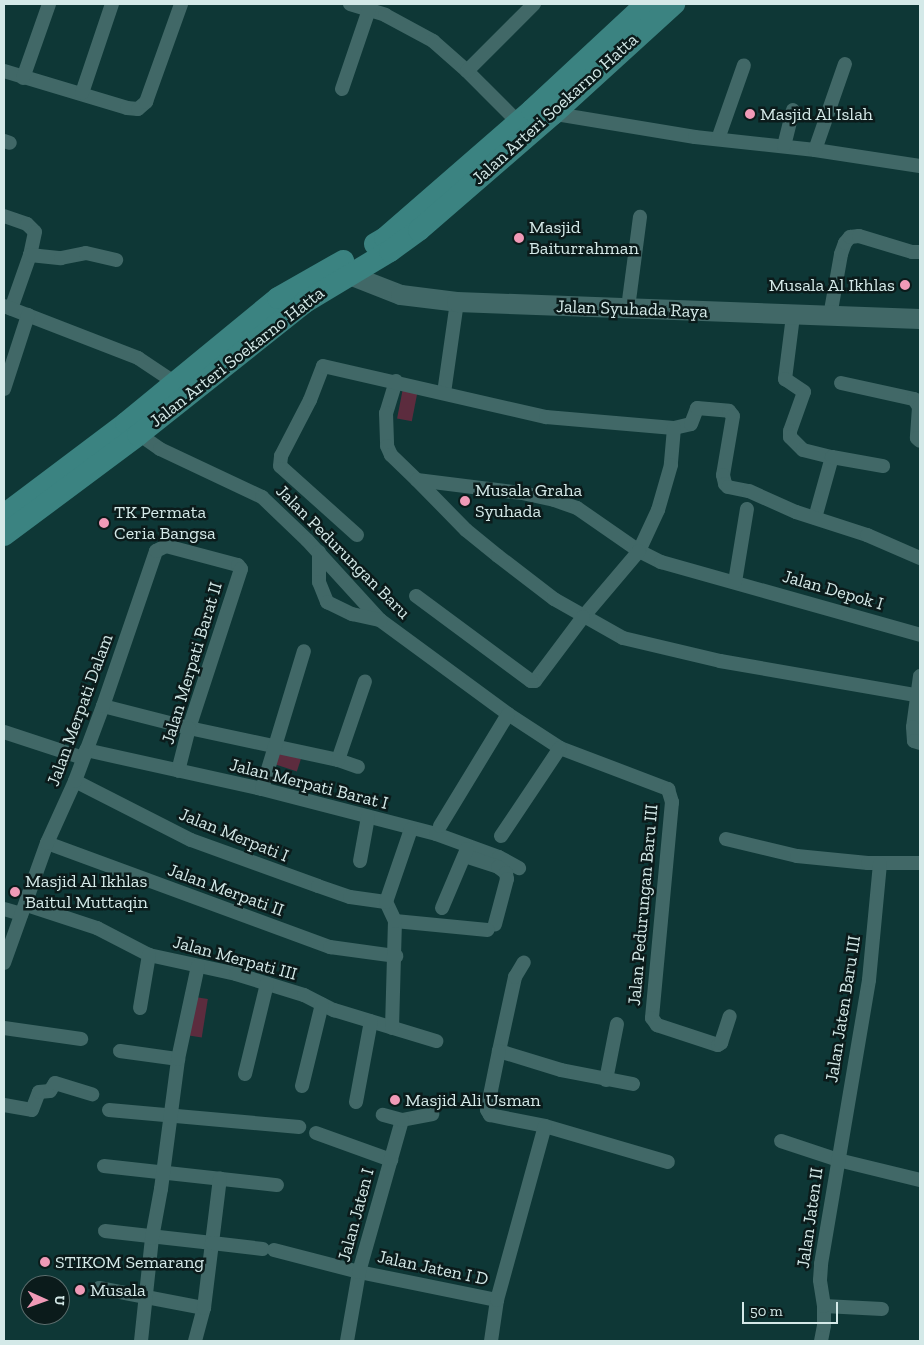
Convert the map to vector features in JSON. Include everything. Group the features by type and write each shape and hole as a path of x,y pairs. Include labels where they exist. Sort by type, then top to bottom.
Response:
{"main road":[{"path":"182,387 278,298 385,238 533,120 646,4"},
{"name":"Jalan Arteri Soekarno Hatta","path":"4,535 182,387 347,274 390,251 419,230 533,120 674,4"},
{"path":"5,513 132,429"}],"street":[{"path":"23,78 49,4"},
{"path":"82,93 112,4"},
{"path":"4,71 23,78 82,93 133,110 146,102 181,4"},
{"path":"350,4 370,6 433,40 467,71 533,120 784,146 920,166"},
{"path":"467,71 534,4"},
{"path":"342,89 370,6"},
{"path":"815,150 845,64"},
{"path":"718,139 744,65"},
{"path":"784,146 793,110"},
{"path":"4,216 32,227 35,238 30,255 8,307 138,358 182,387"},
{"path":"628,308 640,217"},
{"path":"830,316 841,254 845,242 850,237 859,236 912,252 920,252"},
{"path":"30,255 61,258 86,253 116,260"},
{"name":"Jalan Syuhada Raya","path":"347,274 401,295 456,302 793,316 920,319"},
{"path":"444,393 456,302"},
{"path":"4,389 28,314"},
{"path":"793,316 785,379 804,392 790,437 803,450 883,466"},
{"path":"356,535 280,466 281,456 310,400 323,366 396,381 546,417 674,428 690,424 699,408 732,412 723,475 725,484 728,487 749,490 815,518 868,535 920,558"},
{"path":"396,381 386,413 387,446 391,455 466,530 554,599 623,638 647,645 720,661 919,696"},
{"path":"841,383 914,399 919,406 918,438 920,442"},
{"path":"416,596 533,682 583,616 639,551 658,510 671,464 674,428"},
{"name":"Jalan Pedurungan Baru","path":"132,429 160,449 262,497 319,552 380,620 508,714 560,748 626,775 660,785"},
{"path":"815,518 832,457"},
{"name":"Jalan Depok I","path":"417,480 522,493 554,500 577,508 639,551 661,562 920,635"},
{"path":"735,582 747,509"},
{"name":"Jalan Merpati Dalam","path":"4,963 47,844 75,781 103,706 156,551 166,546 240,567"},
{"path":"319,552 319,582 327,602 346,612 380,620"},
{"name":"Jalan Merpati Barat II","path":"178,771 240,567"},
{"path":"262,789 304,651"},
{"path":"920,676 913,735 914,741 920,743"},
{"path":"338,760 365,681"},
{"path":"103,706 190,728 338,760 358,767"},
{"path":"440,826 508,714"},
{"name":"Jalan Merpati Barat I","path":"4,732 85,754 262,789 436,834 467,851 499,857 519,868"},
{"path":"501,836 560,748"},
{"name":"Jalan Merpati I","path":"75,781 191,840 350,897 386,902"},
{"name":"Jalan Pedurungan Baru III","path":"660,785 668,789 672,802 652,1018 657,1025 718,1045 721,1043 730,1016"},
{"path":"360,860 368,817"},
{"path":"392,1028 396,956 395,921 386,902 412,829"},
{"path":"726,839 797,856 880,864 920,864"},
{"name":"Jalan Merpati II","path":"47,844 330,947 396,956"},
{"path":"395,921 491,927 506,873 467,851 442,908"},
{"name":"Jalan Jaten Baru III","path":"838,1160 870,980 880,864"},
{"name":"Jalan Merpati III","path":"4,909 24,910 97,928 149,955 198,966 304,995 334,1010 436,1041"},
{"path":"140,1008 149,955"},
{"path":"524,962 515,977 487,1110 490,1115 545,1126 668,1162"},
{"path":"141,1341 152,1238 163,1173 178,1059 198,966"},
{"path":"244,1074 267,984"},
{"path":"302,1086 322,1004"},
{"path":"356,1102 372,1022"},
{"path":"606,1080 617,1024"},
{"path":"4,1028 81,1040"},
{"path":"120,1051 178,1059"},
{"path":"499,1051 561,1070 633,1084"},
{"path":"4,1105 32,1110 39,1092 50,1091 54,1083 92,1094"},
{"path":"109,1110 299,1127"},
{"path":"384,1115 402,1120 432,1114"},
{"name":"Jalan Jaten I","path":"347,1341 359,1272 402,1120"},
{"path":"491,1341 497,1300 545,1126"},
{"path":"316,1132 391,1160"},
{"path":"781,1141 838,1160 920,1180"},
{"name":"Jalan Jaten II","path":"821,1341 824,1306 820,1280 838,1160"},
{"path":"104,1166 277,1185"},
{"path":"195,1341 204,1308 220,1178"},
{"name":"Jalan Jaten I D","path":"105,1231 152,1238 269,1250 359,1272 497,1300"},
{"path":"98,1288 204,1308"},
{"path":"824,1306 882,1309"}],"shaded area":[{"path":"403,388 418,391 412,421 397,418"},
{"path":"279,752 301,759 297,771 275,764"},
{"path":"195,997 208,999 202,1038 189,1036"}],"place":[{"name":"Masjid Al Islah","path":"750,114"},
{"name":"Masjid Baiturrahman","path":"519,238"},
{"name":"Musala Al Ikhlas","path":"905,285"},
{"name":"Musala Graha Syuhada","path":"465,501"},
{"name":"TK Permata Ceria Bangsa","path":"104,523"},
{"name":"Masjid Al Ikhlas Baitul Muttaqin","path":"15,892"},
{"name":"Masjid Ali Usman","path":"395,1100"},
{"name":"STIKOM Semarang","path":"45,1262"},
{"name":"Musala","path":"80,1290"}]}
